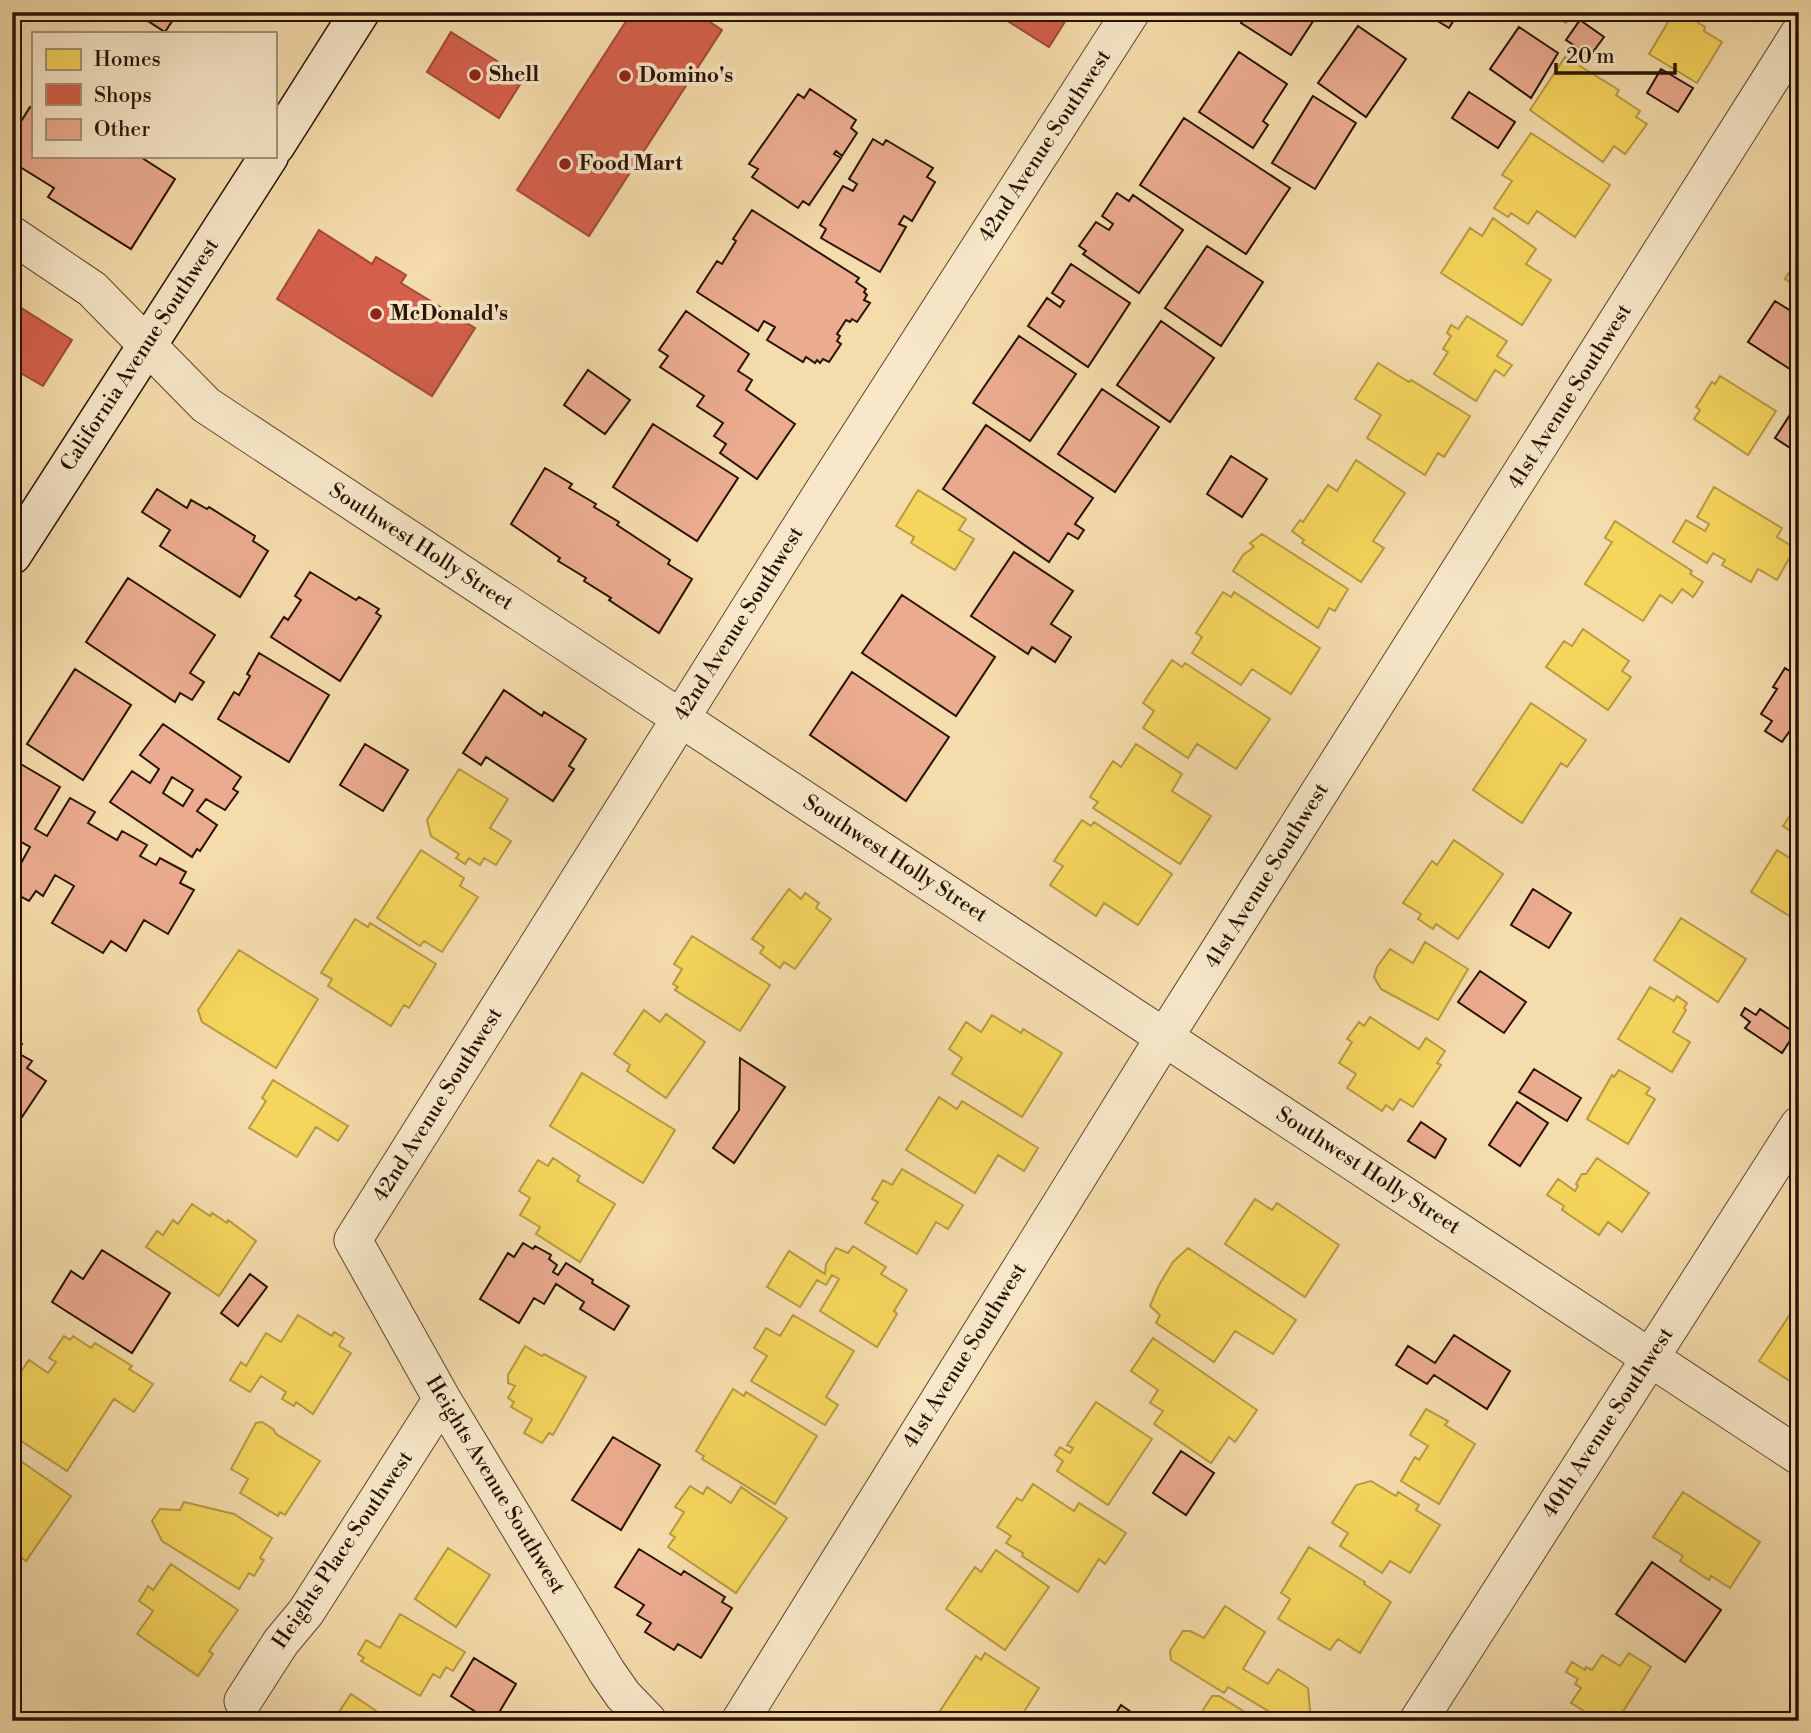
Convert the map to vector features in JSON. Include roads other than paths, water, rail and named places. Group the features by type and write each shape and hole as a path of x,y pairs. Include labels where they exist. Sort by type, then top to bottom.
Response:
{"main road":[{"path":"276,144 360,12"},
{"name":"California Avenue Southwest","path":"12,555 268,158"}],"street":[{"name":"42nd Avenue Southwest","path":"353,1240 680,718 1131,12"},
{"name":"41st Avenue Southwest","path":"740,1721 1164,1038 1799,34"},
{"name":"Southwest Holly Street","path":"12,235 92,289 206,405 1799,1456"},
{"name":"40th Avenue Southwest","path":"1418,1721 1799,1125"},
{"name":"Heights Avenue Southwest","path":"353,1240 442,1399 607,1672 622,1695 649,1721"},
{"name":"Heights Place Southwest","path":"243,1701 281,1642 306,1612 442,1399"}],"place":[{"name":"Shell","path":"475,75"},
{"name":"Domino's","path":"625,76"},
{"name":"Food Mart","path":"565,164"},
{"name":"McDonald's","path":"376,314"}]}
